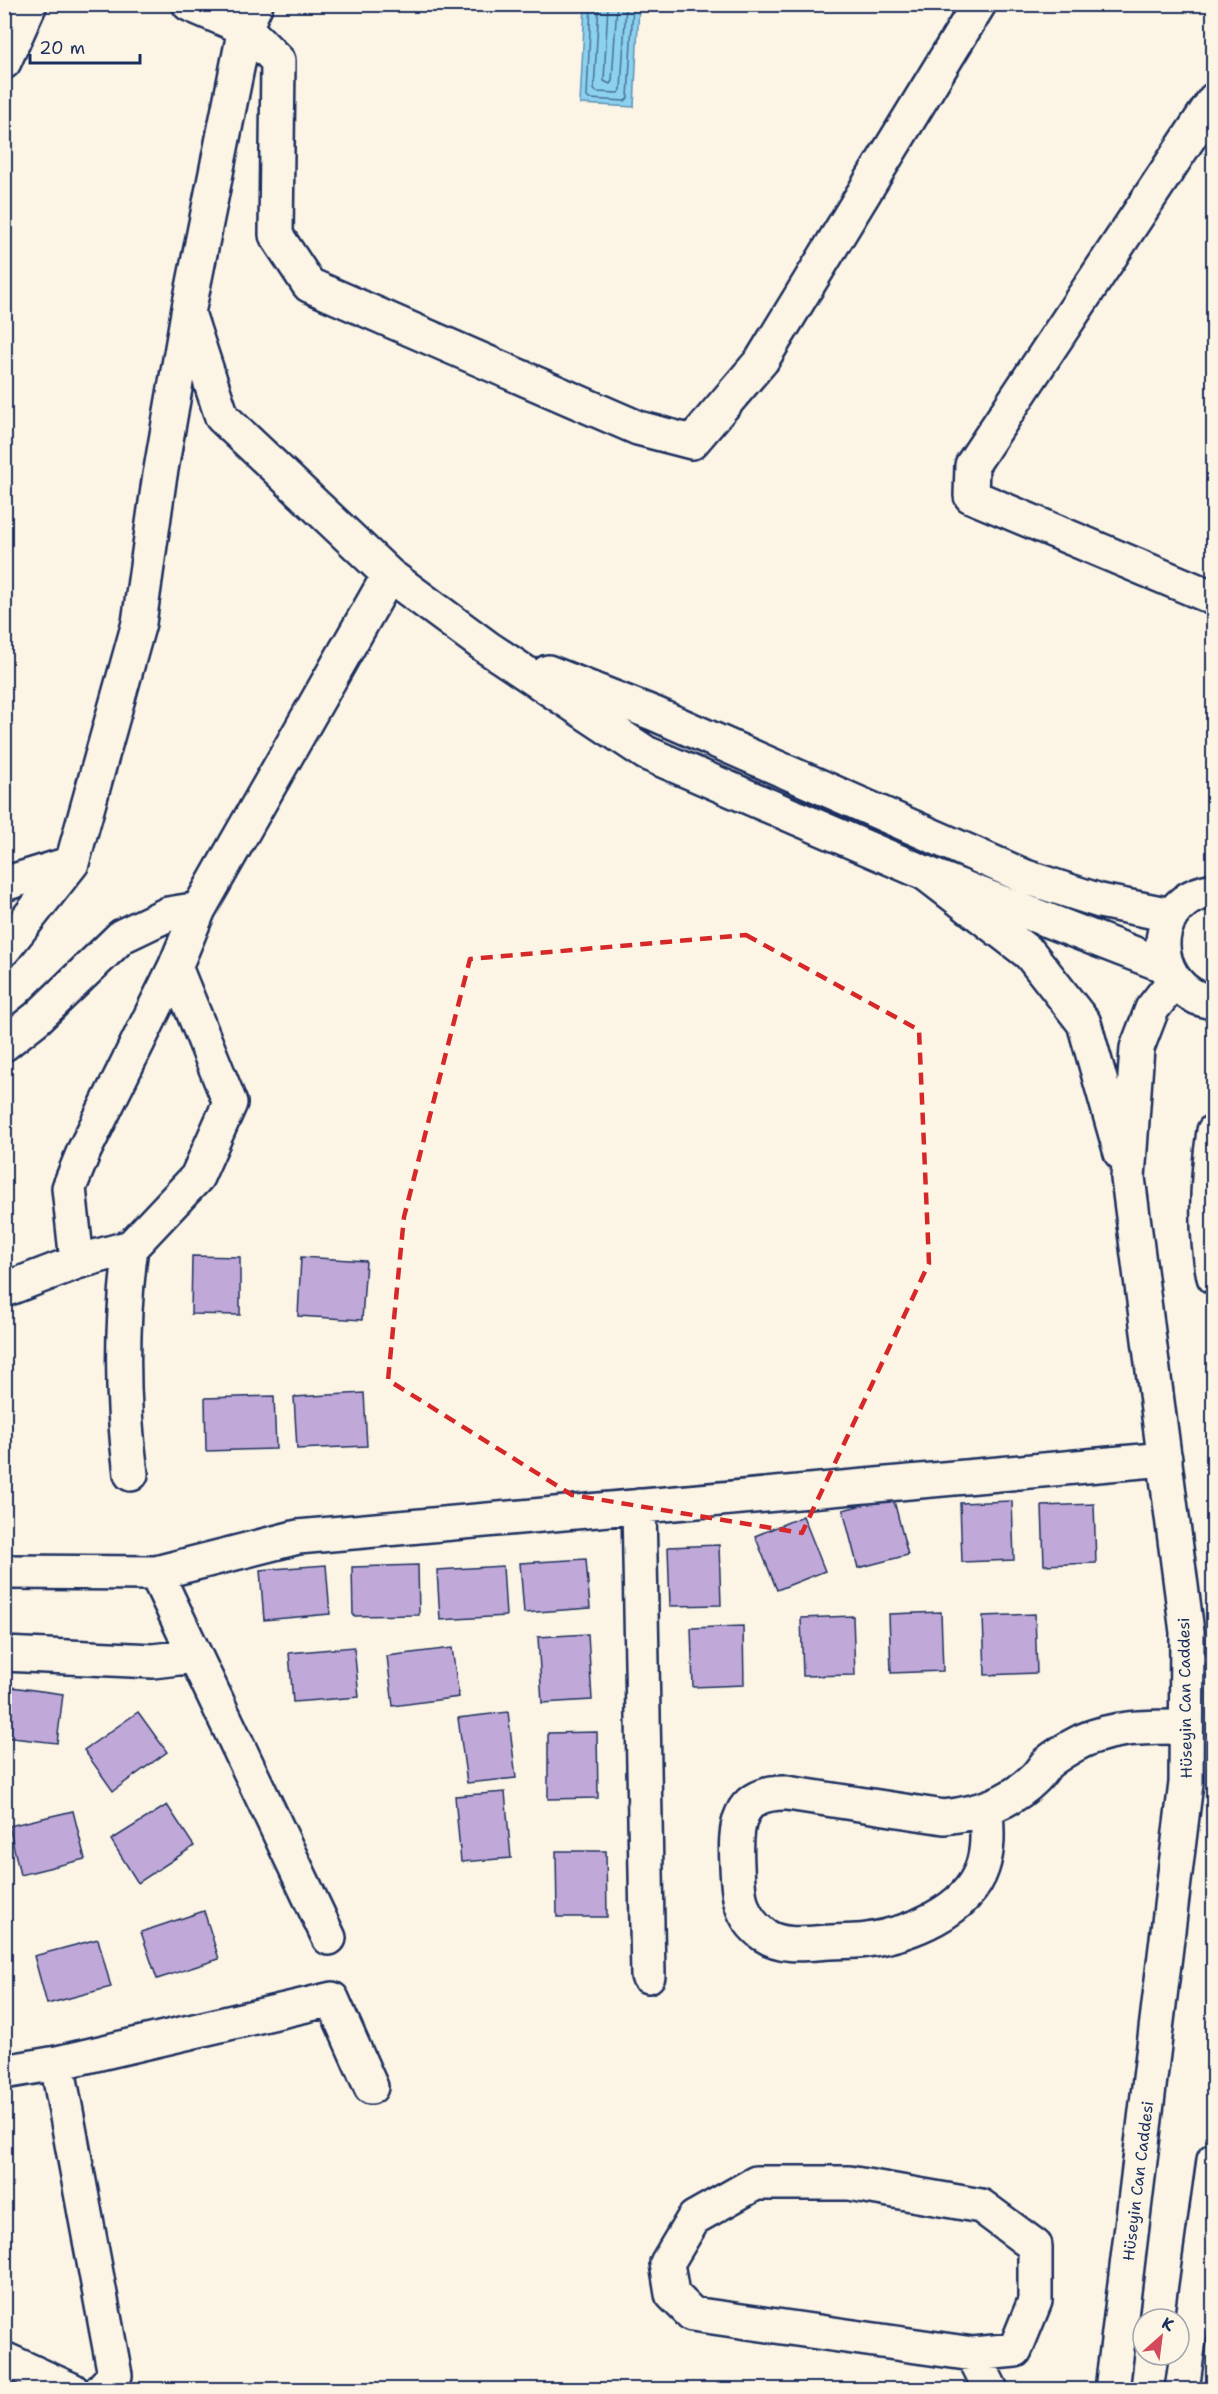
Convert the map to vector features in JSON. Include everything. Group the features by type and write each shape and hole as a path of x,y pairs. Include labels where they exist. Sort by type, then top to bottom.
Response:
{"street":[{"path":"4,62 30,4"},
{"path":"189,4 251,16 278,61 276,235 309,285 638,428 692,442 762,360 980,4"},
{"path":"4,949 72,863 139,623 159,481 188,313 251,16"},
{"path":"1214,100 972,465 971,496 1214,598"},
{"path":"188,313 222,417 389,575 488,648 646,753 925,873 1170,974 1188,993 1204,1001 1214,1002"},
{"path":"77,1262 69,1188 84,1151 174,967 199,909 389,575"},
{"path":"488,648 655,714 1026,877 1100,901 1172,915"},
{"path":"4,884 72,863"},
{"path":"925,873 1030,954 1084,1023 1128,1178"},
{"path":"1170,974 1162,949 1164,931 1172,915 1184,902 1199,893 1214,890"},
{"path":"4,1044 37,1018 122,936 168,914 199,909"},
{"path":"4,1290 77,1262 131,1247 198,1177 230,1103 174,967"},
{"name":"Hüseyin Can Caddesi","path":"1112,2390 1186,1783 1187,1632 1128,1178 1137,1048 1152,1009 1170,974"},
{"path":"1214,1131 1209,1168 1207,1246 1214,1277"},
{"path":"131,1247 123,1326 125,1425 131,1473"},
{"path":"4,1572 156,1573 298,1537 1165,1459"},
{"path":"639,1506 648,1976"},
{"path":"156,1573 329,1938"},
{"path":"4,1654 153,1661 195,1656"},
{"path":"986,1809 988,1843 986,1857 975,1883 948,1909 908,1930 865,1940 792,1943 778,1941 754,1928 738,1898 735,1834 744,1811 752,1802 763,1796 787,1793 944,1817 986,1809 1021,1790 1047,1763 1082,1742 1105,1733 1128,1728 1186,1726"},
{"path":"4,2072 57,2063 332,1998 371,2087"},
{"path":"57,2063 115,2374 101,2390"},
{"path":"1182,2390 1214,2160"},
{"path":"756,2183 849,2183 981,2206 1035,2246 1035,2301 1015,2350 973,2354 692,2313 672,2294 667,2263 694,2218 756,2183"},
{"path":"973,2354 991,2390"},
{"path":"4,2359 72,2390"}],"highlighted area":[{"path":"746,935 919,1030 929,1263 802,1533 572,1495 388,1380 404,1217 470,959"}],"water":[{"path":"585,5 639,5 634,107 580,104"}],"building":[{"path":"192,1256 240,1257 240,1315 191,1314"},
{"path":"301,1257 366,1261 362,1320 298,1316"},
{"path":"364,1393 367,1446 297,1449 294,1397"},
{"path":"274,1396 276,1449 206,1451 205,1398"},
{"path":"893,1497 908,1555 858,1568 843,1510"},
{"path":"1012,1501 1014,1560 962,1562 960,1503"},
{"path":"1094,1504 1096,1563 1044,1565 1042,1506"},
{"path":"803,1516 825,1571 777,1590 755,1536"},
{"path":"719,1545 721,1605 670,1606 668,1547"},
{"path":"586,1559 590,1608 524,1613 520,1563"},
{"path":"326,1565 330,1614 264,1620 260,1570"},
{"path":"418,1565 419,1615 353,1616 352,1567"},
{"path":"503,1566 506,1616 440,1620 437,1570"},
{"path":"941,1612 943,1671 891,1673 889,1614"},
{"path":"1035,1614 1037,1673 985,1675 983,1616"},
{"path":"853,1616 855,1675 803,1676 801,1618"},
{"path":"743,1626 744,1685 693,1687 691,1628"},
{"path":"588,1634 592,1700 542,1703 538,1637"},
{"path":"354,1647 359,1697 293,1702 289,1653"},
{"path":"452,1648 459,1697 393,1706 387,1656"},
{"path":"4,1686 63,1694 57,1743 4,1737"},
{"path":"138,1712 167,1752 113,1791 84,1750"},
{"path":"508,1712 516,1778 467,1783 458,1718"},
{"path":"597,1732 598,1798 548,1799 548,1733"},
{"path":"505,1792 511,1858 461,1862 455,1796"},
{"path":"167,1805 194,1846 138,1883 111,1840"},
{"path":"73,1811 85,1859 20,1875 9,1826"},
{"path":"556,1851 606,1851 607,1917 557,1917"},
{"path":"204,1911 219,1959 157,1979 141,1932"},
{"path":"98,1939 111,1987 47,2004 34,1956"}]}
